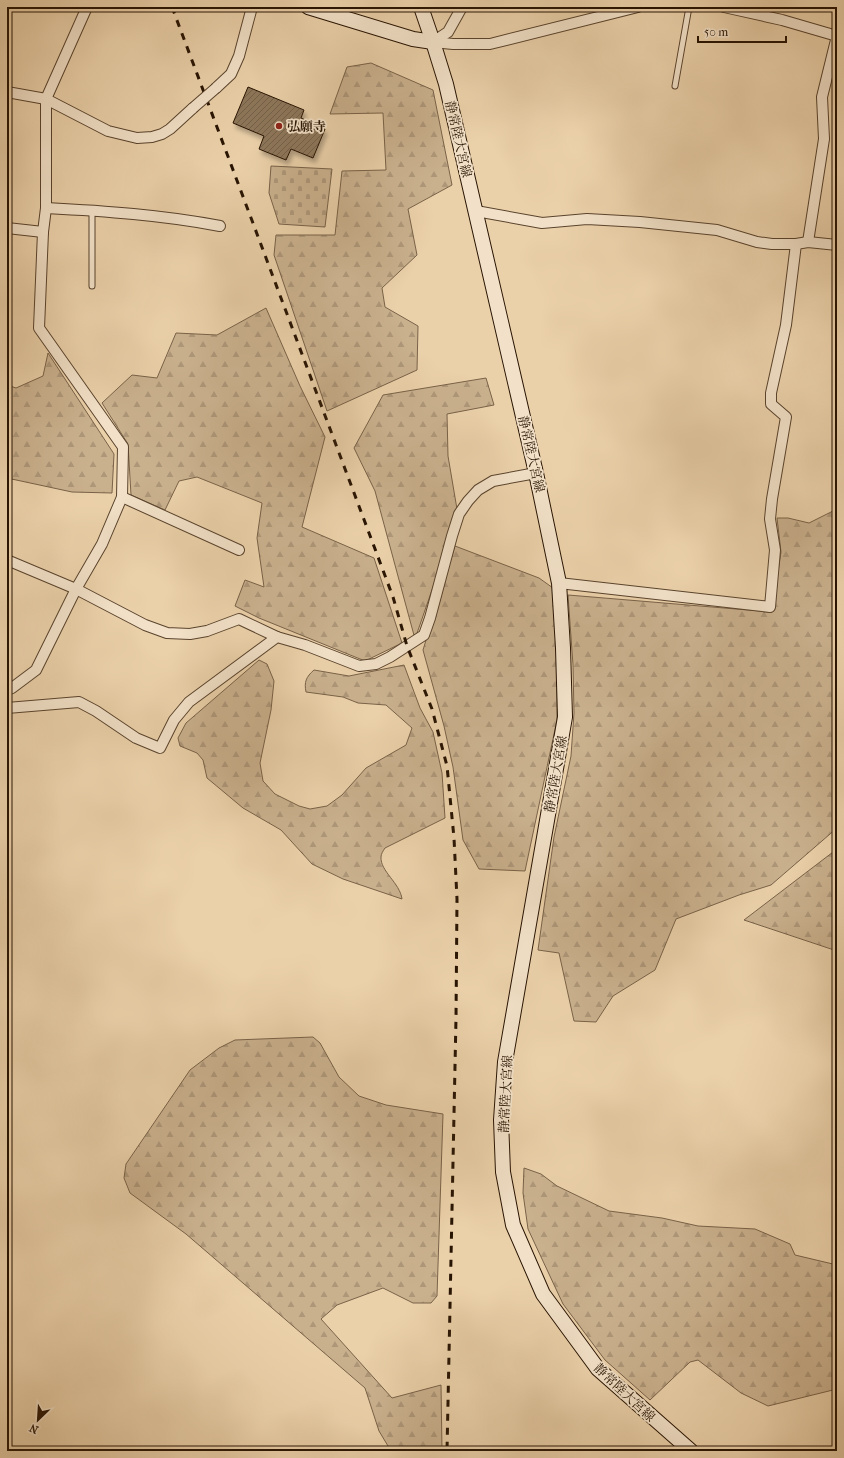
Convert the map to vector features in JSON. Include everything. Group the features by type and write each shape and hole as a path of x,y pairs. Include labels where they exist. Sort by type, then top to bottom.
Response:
{"main road":[{"path":"308,7 413,39 433,42"},
{"name":"静常陸大宮線","path":"421,7 446,84 536,473 559,583 565,717 505,1062 501,1120 503,1172 512,1225 543,1294 598,1369 691,1451"}],"street":[{"path":"7,690 36,670 76,589 102,544 122,497 123,447 39,328 43,232 46,208 46,99 87,7"},
{"path":"7,92 46,99 108,131 138,138 152,137 162,134 170,129 231,74 239,56 252,7"},
{"path":"433,42 448,32 462,7"},
{"path":"433,42 453,44 490,44 638,7"},
{"path":"724,7 782,20 837,36 822,97 824,139 808,242"},
{"path":"46,208 184,219 220,226"},
{"path":"476,211 542,224 587,219 640,222 716,230 757,242 772,244 796,244 808,242 837,245"},
{"path":"7,228 43,232"},
{"path":"559,583 770,607 775,550 770,519 786,417 771,404 771,393 786,326 796,244"},
{"path":"7,560 76,589 145,625 167,633 190,634 206,631 239,620 277,637 305,645 359,666 376,664 390,657 424,634 430,618 452,536 460,514 468,501 478,490 493,480 536,473"},
{"path":"122,497 239,550"},
{"path":"7,708 79,702 96,711 136,738 160,748 174,720 189,702 277,637"}],"lane":[{"path":"675,86 689,7"},
{"path":"92,211 92,286"}],"green space":[{"path":"371,63 433,90 452,185 408,209 417,255 382,288 385,307 418,326 417,370 327,411 274,255 276,235 335,235 342,171 386,170 383,113 330,114 347,67"},
{"path":"271,166 332,169 325,227 279,224 269,193"},
{"path":"266,308 300,386 325,437 302,527 374,558 402,643 365,661 259,618 235,606 245,580 264,587 257,538 262,503 197,477 179,481 165,510 131,495 128,444 102,403 132,375 157,378 176,333 217,335"},
{"path":"48,353 114,454 112,493 72,492 7,478 7,385 16,388 43,376"},
{"path":"486,378 494,405 447,414 448,456 458,515 415,639 375,491 354,448 383,395"},
{"path":"837,509 837,828 771,885 739,895 676,919 655,970 613,996 596,1022 574,1021 559,953 538,950 554,837 571,756 574,713 573,665 568,595 772,612 781,552 777,518 788,518 809,523"},
{"path":"455,546 539,578 553,588 557,663 557,720 525,871 479,869 463,840 453,767 444,726 423,650"},
{"path":"259,660 267,664 274,681 271,710 260,763 263,781 275,794 299,806 310,809 327,806 342,795 366,768 406,745 412,728 386,705 358,703 343,697 306,692 305,685 307,677 314,670 349,676 404,665 420,708 433,732 442,773 445,818 385,848 382,852 381,857 384,867 398,888 402,899 343,879 312,864 281,830 243,808 207,778 203,760 197,753 180,746 178,738 186,723"},
{"path":"837,849 837,951 744,920"},
{"path":"313,1037 320,1043 339,1077 359,1096 386,1105 443,1114 437,1296 431,1303 413,1303 383,1288 337,1305 321,1319 392,1398 441,1385 442,1451 391,1451 379,1431 365,1388 186,1234 130,1193 124,1178 126,1164 190,1070 219,1048 235,1040"},
{"path":"524,1168 541,1174 557,1186 609,1211 662,1218 698,1226 755,1229 790,1244 795,1255 837,1265 837,1389 768,1406 741,1393 698,1360 690,1362 650,1400 605,1360 563,1304 528,1229 523,1193"}],"building":[{"name":"弘願寺","path":"248,87 304,110 301,118 325,129 313,158 291,149 286,160 259,149 264,136 233,123"}],"railway":[{"path":"172,7 393,597 407,646 432,709 447,766 454,838 457,899 447,1451"}],"place":[{"name":"弘願寺","path":"279,126"}]}
